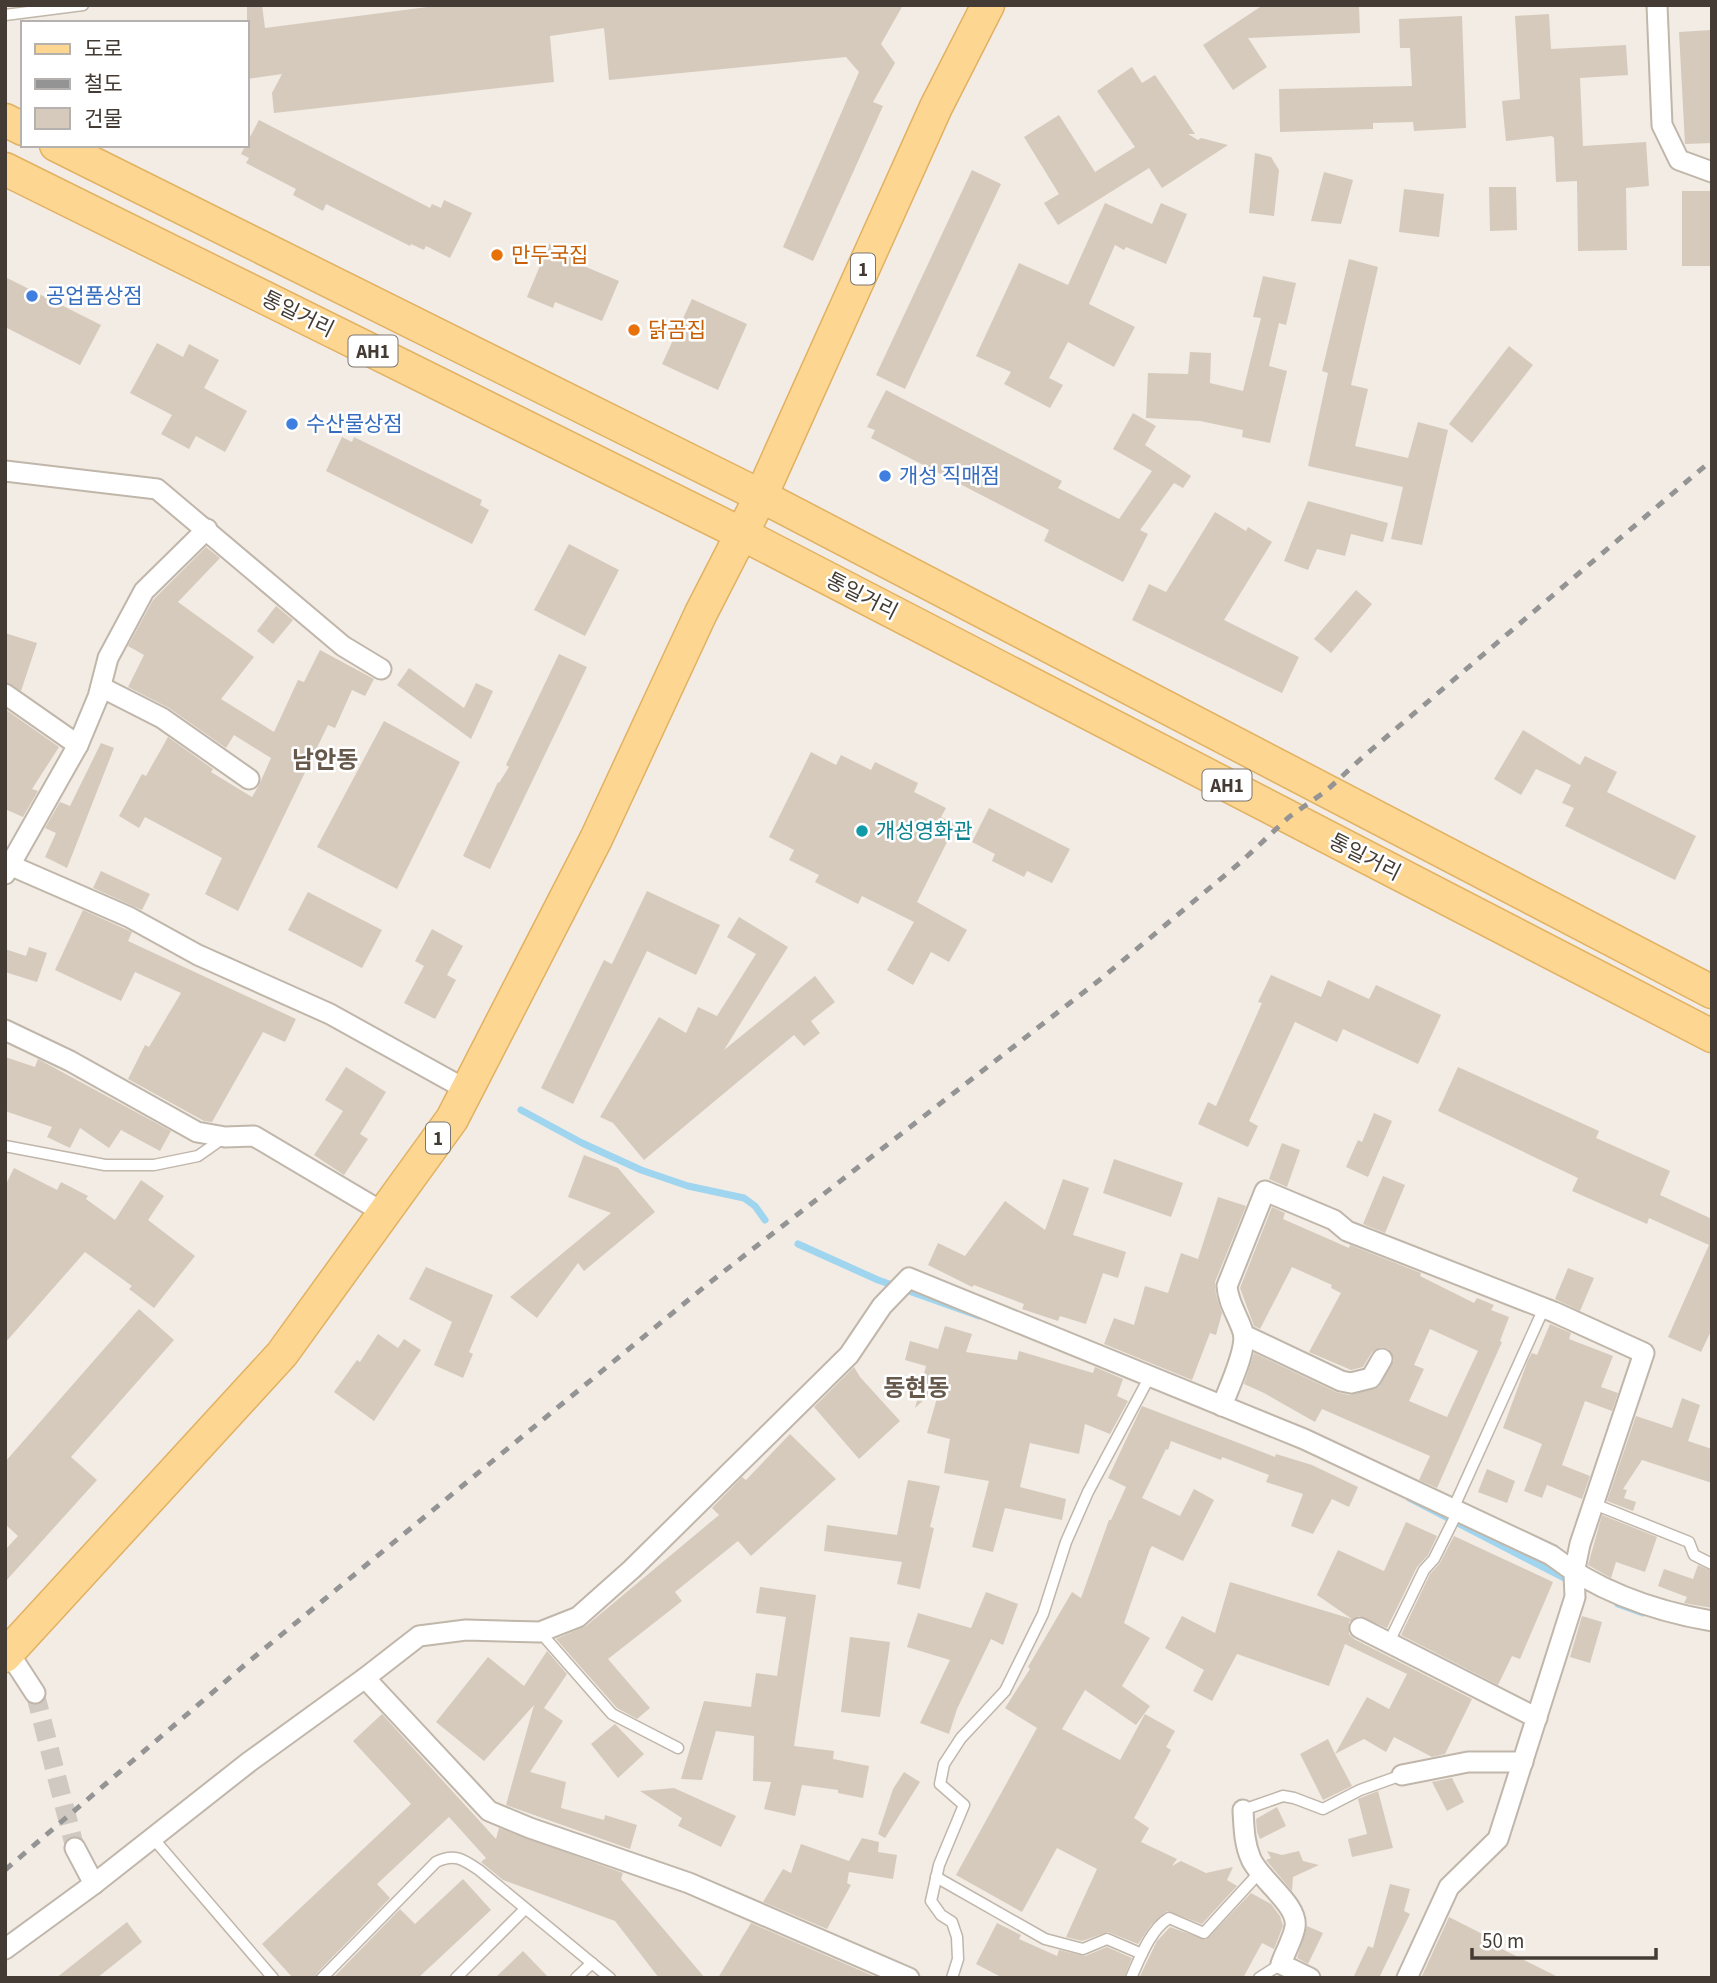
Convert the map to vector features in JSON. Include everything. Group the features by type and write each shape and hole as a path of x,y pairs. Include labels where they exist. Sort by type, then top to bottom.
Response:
{"main road":[{"name":"1","path":"7,1655 282,1354 452,1119 596,839 701,613 761,496 936,107 988,5"},
{"path":"5,120 21,128"},
{"name":"통일거리","path":"60,147 761,496 1712,992"},
{"name":"통일거리","path":"5,169 741,534 1712,1036"}],"street":[{"path":"1657,5 1662,125 1679,160 1712,172"},
{"path":"5,471 157,489 342,646 381,669"},
{"path":"207,529 144,591 108,658 101,687 78,744 7,867 129,917 198,955 330,1014 467,1090"},
{"path":"101,687 162,718 249,779"},
{"path":"5,694 78,744"},
{"path":"5,1030 70,1061 197,1132 225,1137 254,1136 384,1213"},
{"path":"1222,1406 1244,1335 1228,1298 1227,1286 1265,1191 1334,1220 1347,1231 1544,1308 1644,1353 1580,1544 1574,1574 1575,1597 1498,1839 1449,1887 1407,1978"},
{"path":"5,1949 419,1636 466,1630 540,1632 578,1617 632,1569 849,1355 881,1306 909,1278 1147,1381 1222,1406 1304,1440 1551,1555 1574,1574 1642,1604 1712,1621"},
{"path":"1244,1335 1325,1375 1351,1383 1371,1378 1382,1359"},
{"path":"1360,1628 1537,1717"},
{"path":"7,1655 35,1693"},
{"path":"365,1678 489,1811 530,1828 690,1883 909,1978"},
{"path":"1402,1774 1468,1762 1523,1762"},
{"path":"1243,1810 1244,1835 1250,1857 1259,1873 1288,1906 1294,1917 1295,1927 1281,1964 1310,1978"},
{"path":"75,1848 94,1884"}],"lane":[{"path":"5,15 83,5"},
{"path":"5,1146 104,1165 154,1166 198,1156 225,1137"},
{"path":"1389,1642 1424,1570 1434,1559 1449,1531 1544,1308"},
{"path":"952,1978 958,1959 957,1937 952,1922 941,1915 931,1902 939,1865 964,1805 940,1784 944,1764 961,1738 1005,1691 1043,1614 1066,1542 1088,1492 1147,1381"},
{"path":"1594,1504 1689,1542 1694,1555 1712,1564"},
{"path":"540,1632 612,1714 678,1748"},
{"path":"1243,1810 1283,1796 1324,1809 1360,1790 1402,1774"},
{"path":"152,1837 273,1978"},
{"path":"322,1978 436,1862 450,1856 462,1858 479,1870 610,1978"},
{"path":"1131,1978 1162,1922 1169,1918 1204,1933 1259,1873"},
{"path":"936,1877 1045,1939 1083,1949 1107,1939 1142,1954"},
{"path":"456,1978 525,1909"},
{"path":"576,1978 592,1963"},
{"path":"1259,1978 1281,1964"}],"building":[{"path":"247,5 262,5 265,28 443,5 903,5 881,44 895,63 873,102 883,106 813,261 783,247 859,72 846,57 609,80 604,28 550,36 554,82 274,113 272,93 282,74 248,79"},
{"path":"1263,5 1359,5 1360,33 1248,38 1267,67 1233,90 1203,45"},
{"path":"1549,14 1551,49 1626,45 1628,75 1580,78 1583,146 1646,142 1649,186 1626,188 1627,250 1578,251 1577,181 1556,182 1552,136 1506,141 1502,101 1520,99 1515,16"},
{"path":"1462,16 1466,128 1414,131 1413,122 1373,123 1373,129 1280,132 1279,89 1412,86 1410,48 1400,48 1399,19"},
{"path":"1711,30 1712,143 1685,144 1679,32"},
{"path":"1132,67 1142,83 1155,75 1195,134 1188,134 1198,140 1201,138 1228,145 1162,188 1149,168 1058,225 1044,203 1059,194 1024,137 1059,115 1095,172 1135,147 1097,91"},
{"path":"259,120 430,208 432,204 441,208 444,200 472,213 450,258 426,246 424,250 411,244 410,246 326,204 323,211 293,195 296,189 246,163 249,158 241,154 245,147 248,147 248,141"},
{"path":"1255,153 1271,157 1279,170 1274,216 1249,213"},
{"path":"972,170 1001,184 905,389 876,375"},
{"path":"1324,172 1353,180 1341,224 1311,221"},
{"path":"1489,187 1516,187 1517,230 1490,231"},
{"path":"1404,189 1444,194 1439,237 1399,232"},
{"path":"1682,191 1712,191 1712,266 1682,266"},
{"path":"1105,203 1152,224 1161,203 1187,214 1166,264 1115,245 1089,304 1135,327 1114,367 1068,342 1049,378 1063,385 1050,408 1004,384 1011,372 976,356 1019,263 1068,285"},
{"path":"549,244 575,255 572,261 619,281 602,321 555,302 553,308 527,297"},
{"path":"1349,259 1378,267 1351,385 1368,389 1355,446 1408,458 1418,422 1448,430 1422,545 1391,539 1403,487 1308,466 1328,373 1322,371"},
{"path":"1263,276 1296,283 1286,325 1279,323 1269,366 1287,371 1270,443 1242,437 1243,430 1200,421 1146,418 1148,373 1188,374 1190,352 1211,353 1210,383 1243,391 1261,318 1253,317"},
{"path":"5,277 101,325 80,365 5,327"},
{"path":"692,299 747,324 718,390 662,364"},
{"path":"157,343 183,357 189,344 219,360 204,388 247,411 225,452 196,436 189,449 161,434 172,415 130,393"},
{"path":"1509,346 1533,365 1472,443 1449,424"},
{"path":"886,390 1062,481 1058,488 1119,519 1152,471 1113,449 1133,413 1156,426 1145,445 1191,476 1183,488 1174,483 1140,530 1148,534 1123,582 1044,541 1049,530 871,438 875,430 867,427"},
{"path":"342,437 352,442 354,437 482,500 480,505 489,510 472,544 326,471"},
{"path":"1308,501 1388,523 1383,542 1351,534 1345,556 1317,549 1308,570 1284,561"},
{"path":"1215,512 1246,531 1248,527 1272,542 1224,620 1299,657 1282,693 1132,620 1149,584 1166,592"},
{"path":"569,544 619,570 585,636 534,610"},
{"path":"206,547 220,558 178,602 254,657 221,699 274,732 298,680 304,682 320,650 374,679 365,696 352,690 335,728 328,725 238,911 205,894 222,858 145,817 139,828 119,816 142,774 146,776 168,737 213,769 211,772 252,797 271,758 234,735 226,748 169,708 128,687 144,655 128,646 153,600"},
{"path":"1356,590 1372,604 1331,653 1314,639"},
{"path":"276,606 293,620 273,644 257,631"},
{"path":"5,633 37,643 21,691 5,682"},
{"path":"559,654 587,667 490,869 463,856 498,782 509,767 506,765"},
{"path":"409,668 464,708 476,683 493,691 471,739 397,685"},
{"path":"5,709 59,747 32,789 38,791 23,817 5,809"},
{"path":"384,721 460,762 397,889 317,847"},
{"path":"1523,730 1580,765 1585,756 1617,772 1607,792 1696,836 1675,880 1565,826 1574,808 1562,803 1571,785 1536,769 1521,795 1494,779"},
{"path":"101,743 114,748 67,868 45,857 56,833 45,828 60,802 70,806"},
{"name":"개성영화관","path":"811,752 836,765 841,755 871,770 875,762 918,783 914,792 946,808 941,817 956,824 917,902 967,930 949,962 931,952 913,985 887,970 914,922 862,896 858,904 815,882 819,875 789,860 794,850 769,837"},
{"path":"989,808 1070,849 1052,883 1027,871 1024,877 992,861 995,854 972,842"},
{"path":"101,871 150,894 142,910 93,888"},
{"path":"647,891 720,925 696,975 647,951 573,1104 541,1088 604,960 612,964"},
{"path":"308,892 382,930 362,968 288,930"},
{"path":"83,910 132,932 128,941 296,1019 285,1042 263,1032 212,1122 204,1121 128,1079 145,1045 149,1047 181,993 135,972 121,1001 55,970"},
{"path":"739,917 788,947 724,1050 815,976 835,1002 811,1021 820,1033 804,1046 794,1035 644,1160 613,1123 600,1117 659,1017 686,1033 698,1007 717,1016 756,954 727,937"},
{"path":"432,929 463,946 447,975 456,980 435,1019 404,1003 424,966 415,961"},
{"path":"29,947 47,953 37,982 5,972 5,949 26,956"},
{"path":"1271,975 1321,997 1328,980 1369,999 1376,985 1441,1015 1418,1064 1343,1029 1337,1042 1295,1022 1249,1121 1258,1126 1248,1147 1198,1124 1208,1102 1216,1106 1262,1003 1258,1002"},
{"path":"5,1057 35,1067 38,1059 171,1131 160,1151 121,1130 109,1148 80,1128 70,1148 47,1137 52,1127 5,1111"},
{"path":"346,1067 386,1092 360,1134 368,1139 344,1175 314,1155 343,1111 325,1100"},
{"path":"1458,1067 1599,1131 1596,1138 1670,1171 1660,1195 1712,1219 1712,1329 1701,1352 1668,1337 1709,1245 1649,1218 1647,1224 1572,1191 1578,1178 1438,1111"},
{"path":"1374,1113 1392,1121 1368,1177 1346,1167 1358,1140 1362,1142"},
{"path":"1282,1143 1300,1150 1287,1187 1269,1179"},
{"path":"584,1155 618,1168 655,1212 584,1271 578,1263 537,1318 510,1297 611,1213 568,1197"},
{"path":"1114,1159 1183,1183 1171,1217 1103,1193"},
{"path":"14,1168 57,1190 61,1182 88,1196 86,1199 115,1220 141,1180 164,1196 148,1220 195,1256 154,1308 129,1289 132,1286 85,1252 5,1343 5,1186"},
{"path":"1383,1176 1405,1185 1385,1233 1363,1224"},
{"path":"1063,1179 1089,1188 1073,1235 1126,1252 1118,1278 1103,1273 1086,1324 1060,1316 1058,1321 1022,1309 1024,1304 974,1285 972,1287 928,1265 938,1243 965,1256 1005,1201 1045,1230"},
{"path":"1218,1197 1246,1206 1215,1282 1222,1313 1216,1335 1210,1333 1192,1380 1104,1344 1114,1318 1134,1325 1145,1286 1168,1293 1181,1253 1198,1259"},
{"path":"1272,1207 1285,1213 1283,1219 1349,1248 1350,1245 1421,1273 1420,1276 1474,1303 1477,1298 1494,1305 1491,1310 1509,1317 1500,1341 1502,1342 1437,1488 1419,1480 1430,1456 1322,1409 1315,1422 1244,1384 1254,1353 1336,1392 1349,1395 1379,1387 1394,1360 1389,1349 1381,1347 1372,1352 1363,1367 1351,1370 1309,1352 1341,1293 1331,1288 1332,1285 1292,1267 1260,1329 1254,1326 1240,1288","holes":["1430,1329 1478,1351 1447,1417 1409,1401 1424,1369 1414,1365"]},
{"path":"426,1267 493,1295 469,1352 473,1354 463,1378 434,1365 452,1322 409,1299"},
{"path":"1568,1268 1594,1278 1580,1311 1555,1299"},
{"path":"139,1309 174,1340 71,1457 97,1480 5,1582 5,1550 18,1536 5,1524 5,1462"},
{"path":"1550,1324 1571,1333 1569,1339 1613,1356 1601,1387 1618,1393 1612,1411 1585,1401 1562,1465 1590,1476 1582,1499 1547,1485 1542,1498 1524,1491 1542,1444 1503,1428 1528,1360 1532,1353 1537,1355"},
{"path":"945,1326 972,1334 966,1352 1017,1360 1019,1351 1093,1373 1095,1367 1123,1379 1117,1396 1128,1401 1110,1434 1085,1424 1079,1454 1030,1443 1020,1487 1066,1499 1062,1520 1005,1508 993,1552 972,1547 989,1481 944,1473 950,1439 927,1433 941,1384 915,1408 926,1366 905,1360 910,1341 938,1349"},
{"path":"378,1334 398,1348 404,1339 421,1350 374,1421 334,1392 357,1360 360,1362"},
{"path":"854,1367 900,1421 859,1459 814,1407"},
{"path":"1682,1398 1700,1405 1688,1441 1712,1449 1712,1483 1642,1460 1623,1489 1627,1490 1624,1498 1636,1502 1633,1511 1607,1501 1636,1416 1672,1428"},
{"path":"1142,1406 1275,1457 1276,1454 1312,1465 1358,1487 1349,1507 1332,1499 1313,1534 1291,1526 1303,1494 1266,1482 1269,1475 1222,1457 1221,1460 1171,1441 1168,1450 1166,1449 1142,1498 1180,1516 1194,1489 1214,1500 1183,1561 1152,1546 1124,1623 1150,1638 1122,1686 1150,1706 1136,1725 1085,1690 1062,1729 1120,1760 1145,1714 1175,1731 1166,1747 1171,1750 1134,1818 1149,1828 1141,1842 1177,1859 1172,1866 1181,1861 1206,1873 1233,1867 1227,1880 1237,1886 1202,1924 1167,1911 1151,1925 1138,1944 1108,1932 1082,1941 1066,1937 1097,1869 1057,1848 1022,1912 956,1875 1037,1728 1005,1708 1030,1669 1028,1667 1072,1592 1081,1598 1109,1520 1126,1487 1108,1478"},
{"path":"790,1434 836,1479 751,1556 738,1541 675,1592 682,1601 608,1659 650,1708 637,1719 617,1708 556,1639 586,1626 719,1515 712,1508 742,1477 746,1480"},
{"path":"1487,1469 1515,1481 1507,1503 1478,1492"},
{"path":"908,1480 940,1486 930,1527 934,1528 920,1589 897,1584 902,1562 824,1551 827,1525 897,1535"},
{"path":"1602,1515 1657,1537 1645,1572 1616,1562 1611,1578 1588,1565"},
{"path":"1406,1522 1437,1536 1428,1555 1417,1567 1387,1628 1359,1616 1349,1622 1349,1634 1472,1699 1445,1754 1432,1757 1394,1737 1386,1752 1364,1739 1335,1754 1367,1697 1389,1709 1407,1674 1345,1644 1329,1686 1237,1654 1212,1701 1193,1691 1204,1670 1165,1648 1182,1616 1215,1633 1230,1582 1352,1619 1317,1595 1338,1550 1384,1571"},
{"path":"1454,1536 1553,1582 1520,1659 1512,1656 1498,1685 1401,1635 1430,1574 1440,1563"},
{"path":"1698,1565 1712,1571 1712,1608 1684,1603 1687,1597 1658,1586 1664,1569 1693,1579"},
{"path":"760,1587 816,1595 794,1746 834,1751 833,1759 869,1766 863,1798 838,1793 838,1790 802,1785 795,1816 764,1809 771,1782 753,1781 754,1736 716,1731 702,1780 681,1779 704,1701 751,1707 756,1673 777,1676 786,1617 756,1613"},
{"path":"986,1592 1018,1604 1003,1645 991,1639 957,1709 949,1734 920,1723 950,1660 907,1647 918,1613 971,1628"},
{"path":"1582,1616 1602,1622 1590,1663 1570,1657"},
{"path":"850,1637 890,1642 880,1717 841,1712"},
{"path":"547,1651 567,1674 544,1708 563,1721 530,1772 566,1782 561,1808 604,1820 605,1815 637,1825 630,1849 506,1805 534,1705 484,1761 436,1722 488,1657 524,1686"},
{"path":"382,1714 496,1839 499,1828 623,1873 621,1879 705,1978 659,1978 615,1921 503,1880 481,1862 486,1858 449,1817 377,1884 390,1898 315,1978 293,1978 262,1944 411,1804 353,1741"},
{"path":"615,1724 644,1754 618,1778 591,1744"},
{"path":"1328,1739 1352,1786 1323,1800 1300,1754"},
{"path":"904,1772 920,1782 885,1838 878,1834 893,1789"},
{"path":"1452,1778 1464,1802 1447,1811 1432,1782"},
{"path":"674,1788 736,1816 721,1847 678,1826 682,1818 640,1791"},
{"path":"1378,1791 1393,1848 1352,1857 1348,1839 1367,1834 1358,1799"},
{"path":"1277,1807 1286,1826 1260,1839 1256,1819"},
{"path":"862,1838 879,1842 878,1852 897,1855 893,1879 849,1872 847,1883 851,1885 827,1929 763,1902 783,1869 791,1873 801,1844 849,1861"},
{"path":"1267,1851 1282,1855 1299,1851 1303,1861 1319,1865 1293,1877 1292,1891 1266,1860 1271,1858"},
{"path":"463,1879 491,1910 418,1978 333,1978 400,1909 415,1924"},
{"path":"1390,1884 1410,1889 1404,1911 1410,1914 1379,1978 1353,1978 1368,1946 1373,1948"},
{"path":"1251,1893 1271,1904 1280,1916 1283,1926 1274,1949 1262,1943 1243,1978 1139,1978 1157,1941 1170,1927 1206,1940"},
{"path":"1449,1917 1498,1942 1496,1946 1560,1978 1421,1978"},
{"path":"127,1922 142,1942 97,1978 56,1978"},
{"path":"751,1923 878,1978 718,1978"},
{"path":"997,1923 1021,1935 1019,1939 1057,1956 1059,1950 1085,1956 1107,1947 1132,1958 1124,1978 1003,1978 976,1964"},
{"path":"1307,1926 1323,1933 1308,1964 1297,1958"},
{"path":"523,1951 549,1978 495,1978"}],"waterway":[{"path":"521,1110 582,1143 641,1170 688,1186 744,1198 755,1206 765,1220"},
{"path":"798,1244 878,1280 979,1316"},
{"path":"1409,1498 1572,1582"},
{"path":"1618,1604 1643,1613"}],"tunnel":[{"path":"35,1693 75,1848"}],"railway":[{"path":"5,1870 247,1663 709,1283 1102,978 1242,861 1289,817 1326,791 1712,460"}],"place":[{"name":"만두국집","path":"497,255"},
{"name":"공업품상점","path":"32,296"},
{"name":"닭곰집","path":"634,330"},
{"name":"수산물상점","path":"292,424"},
{"name":"개성 직매점","path":"885,476"},
{"name":"개성영화관","path":"862,831"}],"district":[{"name":"남안동","path":"325,760"},
{"name":"동현동","path":"916,1388"}]}
